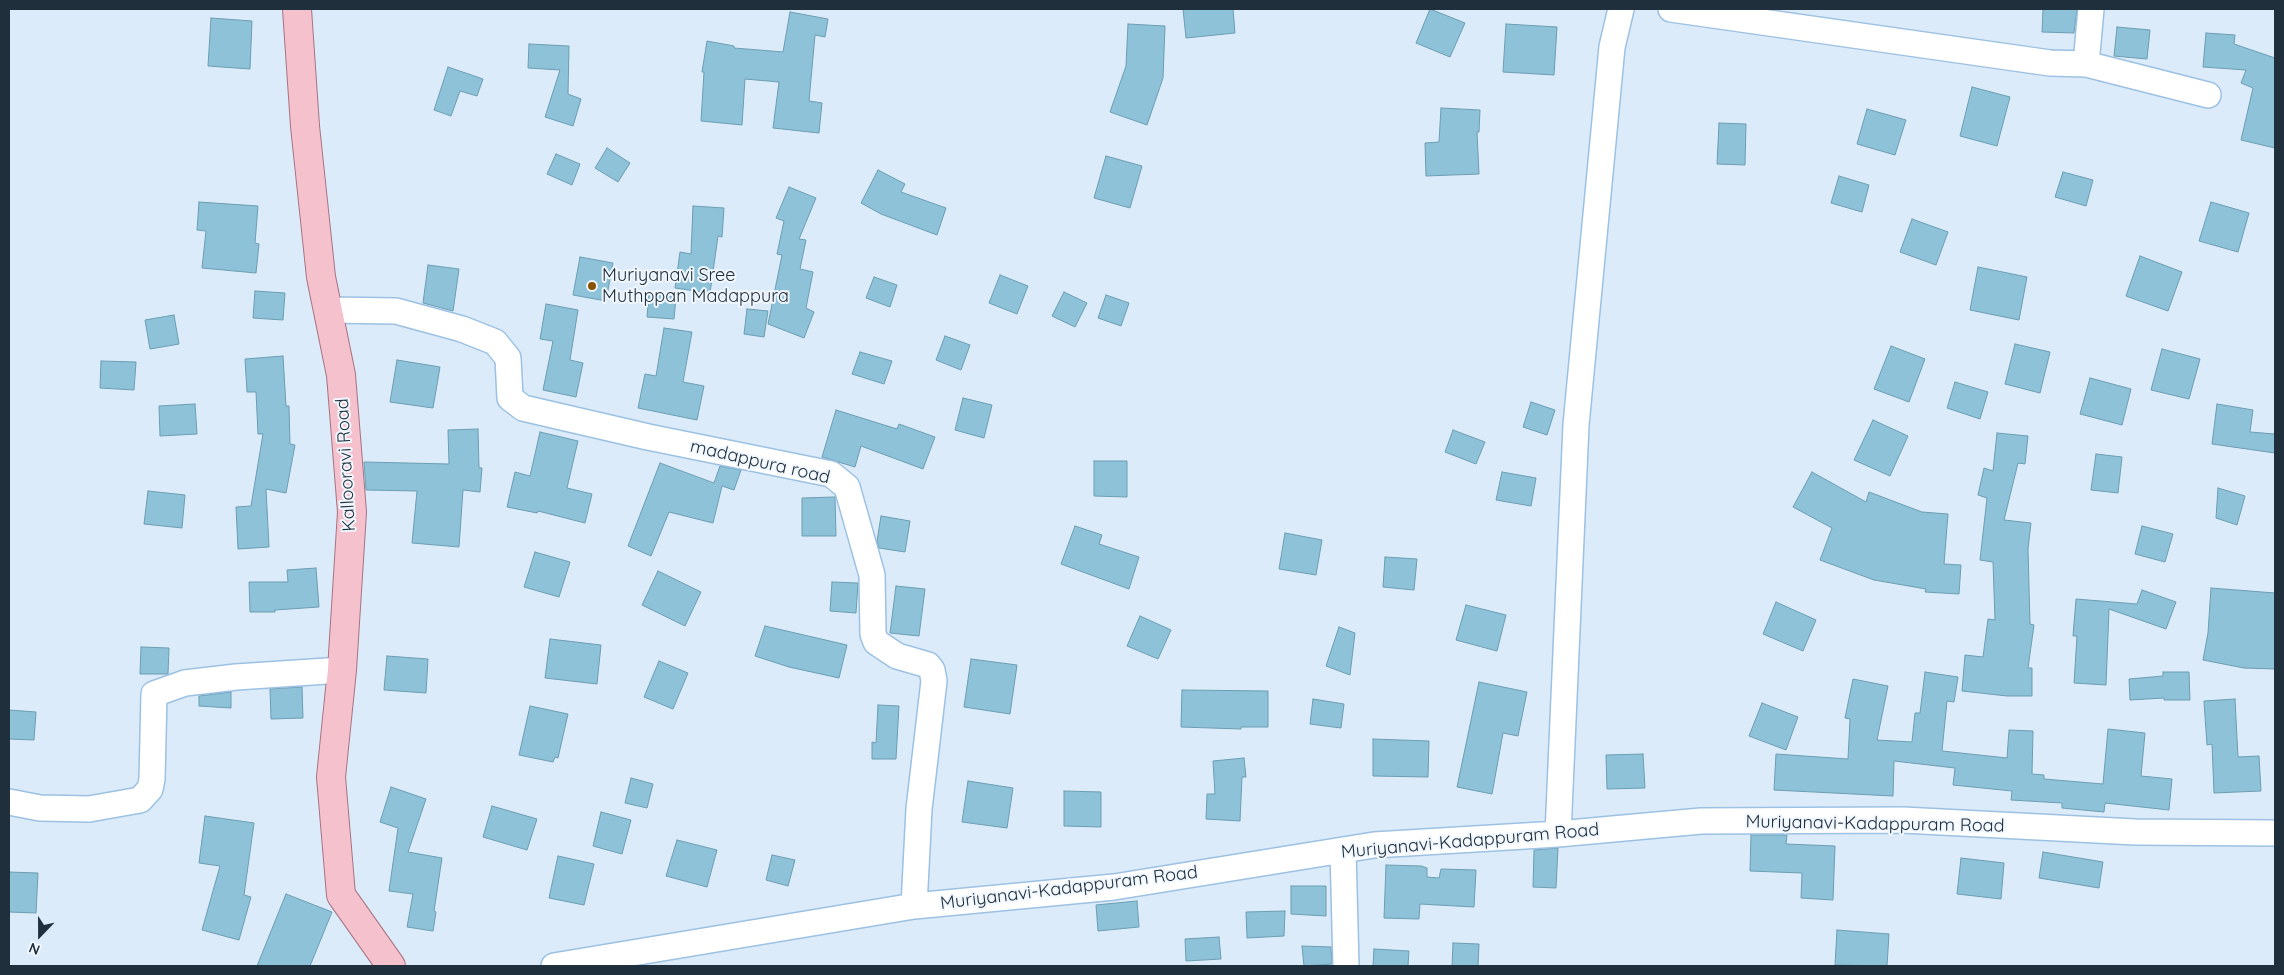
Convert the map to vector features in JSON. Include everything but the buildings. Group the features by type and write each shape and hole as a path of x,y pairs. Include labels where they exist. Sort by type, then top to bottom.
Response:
{"main road":[{"name":"Kallooravi Road","path":"297,9 305,126 321,277 341,375 352,512 342,670 331,777 341,895 392,966"}],"street":[{"path":"1558,834 1576,425 1612,47 1621,9"},
{"path":"1671,9 2050,63 2086,64 2208,95"},
{"path":"2086,64 2091,9"},
{"name":"madappura road","path":"328,310 396,311 462,329 495,342 508,358 510,398 523,408 648,437 831,474 847,487 872,575 873,634 876,642 898,656 928,665 932,670 934,681 919,809 914,906"},
{"path":"9,802 40,808 89,809 140,800 150,789 152,779 154,694 185,683 236,677 342,670"},
{"name":"Muriyanavi-Kadappuram Road","path":"554,966 914,906 1114,887 1374,845 1558,834 1701,822 1893,820 2135,832 2275,833"},
{"path":"1343,850 1346,966"}],"place":[{"name":"Muriyanavi Sree Muthppan Madappura","path":"592,286"}]}
